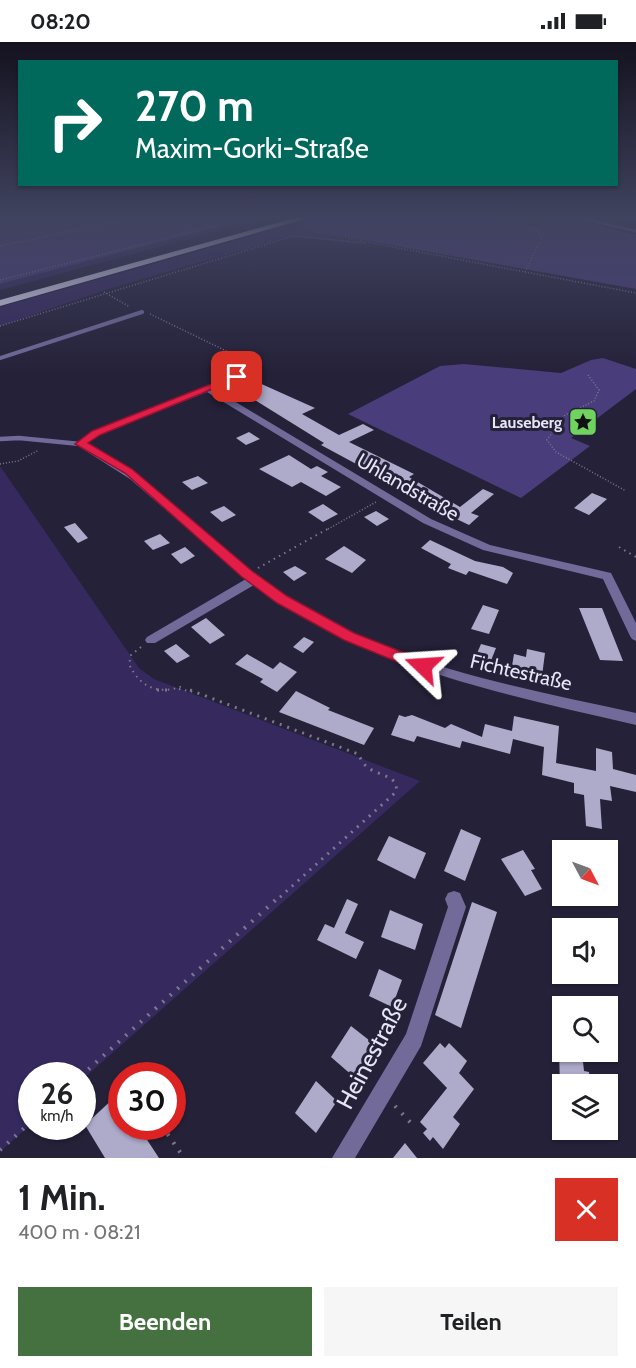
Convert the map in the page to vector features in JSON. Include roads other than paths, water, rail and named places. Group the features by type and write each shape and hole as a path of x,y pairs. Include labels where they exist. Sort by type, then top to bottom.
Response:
{"highway":[{"path":"0,295 95,269"},
{"path":"0,303 121,269"}],"street":[{"path":"80,444 96,433 252,371"},
{"name":"Uhlandstraße","path":"208,388 437,527 487,548 607,576 632,617"},
{"name":"Fichtestraße","path":"80,444 129,471 250,577 318,621 407,661 472,681 636,719"},
{"path":"151,640 250,577"},
{"path":"632,617 636,636"},
{"name":"Heinestraße","path":"343,1158 422,1019 457,907 454,899"}],"lane":[{"path":"0,358 142,312"},
{"name":"Fichtestraße","path":"0,439 56,440 80,444"}],"place":[{"name":"Lauseberg","path":"583,422"}]}
